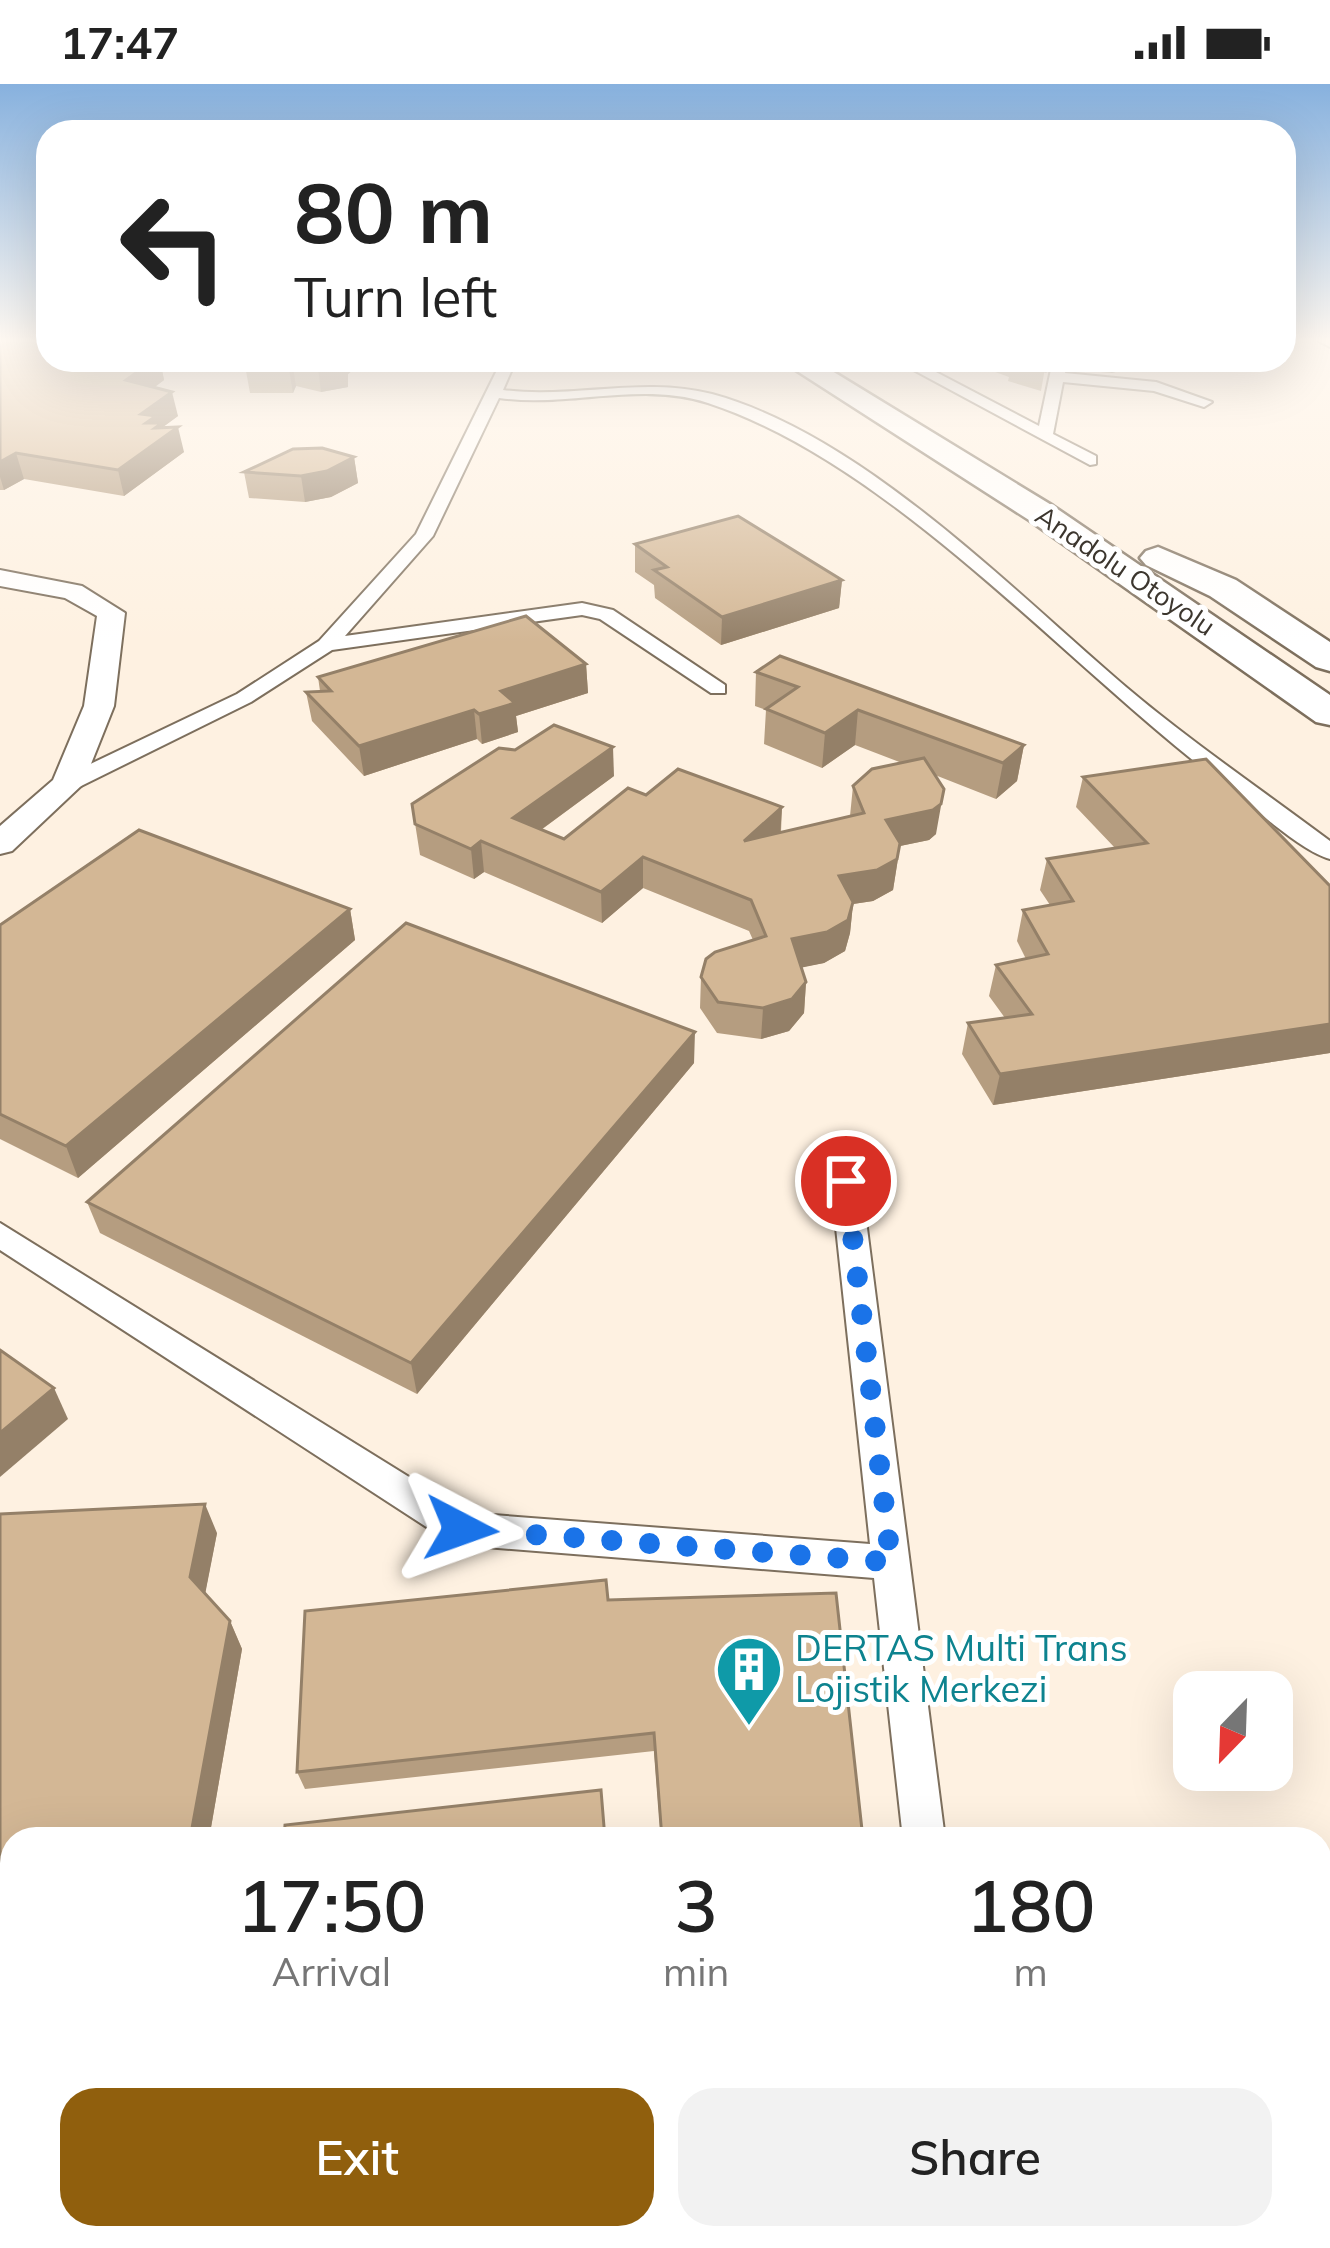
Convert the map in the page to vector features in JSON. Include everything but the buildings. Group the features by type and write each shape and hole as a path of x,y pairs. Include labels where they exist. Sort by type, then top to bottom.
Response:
{"highway":[{"name":"Anadolu Otoyolu","path":"922,440 1041,514 1330,712"},
{"name":"Anadolu Otoyolu","path":"958,440 1133,547 1330,680"},
{"path":"1133,547 1223,588 1330,659"}],"street":[{"path":"0,844 67,784 244,698 326,645 424,536 471,440"},
{"path":"803,440 978,566 1123,694 1330,852"},
{"path":"1054,440 1090,460"},
{"path":"0,578 74,592 111,613 99,706 67,784"},
{"path":"326,645 582,609 606,614 718,689"},
{"path":"846,1181 923,1827"},
{"path":"0,1235 461,1529 891,1562"}],"place":[{"name":"DERTAS Multi Trans Lojistik Merkezi","path":"749,1728"}],"route":[{"path":"461,1529 891,1562 846,1181"}]}
